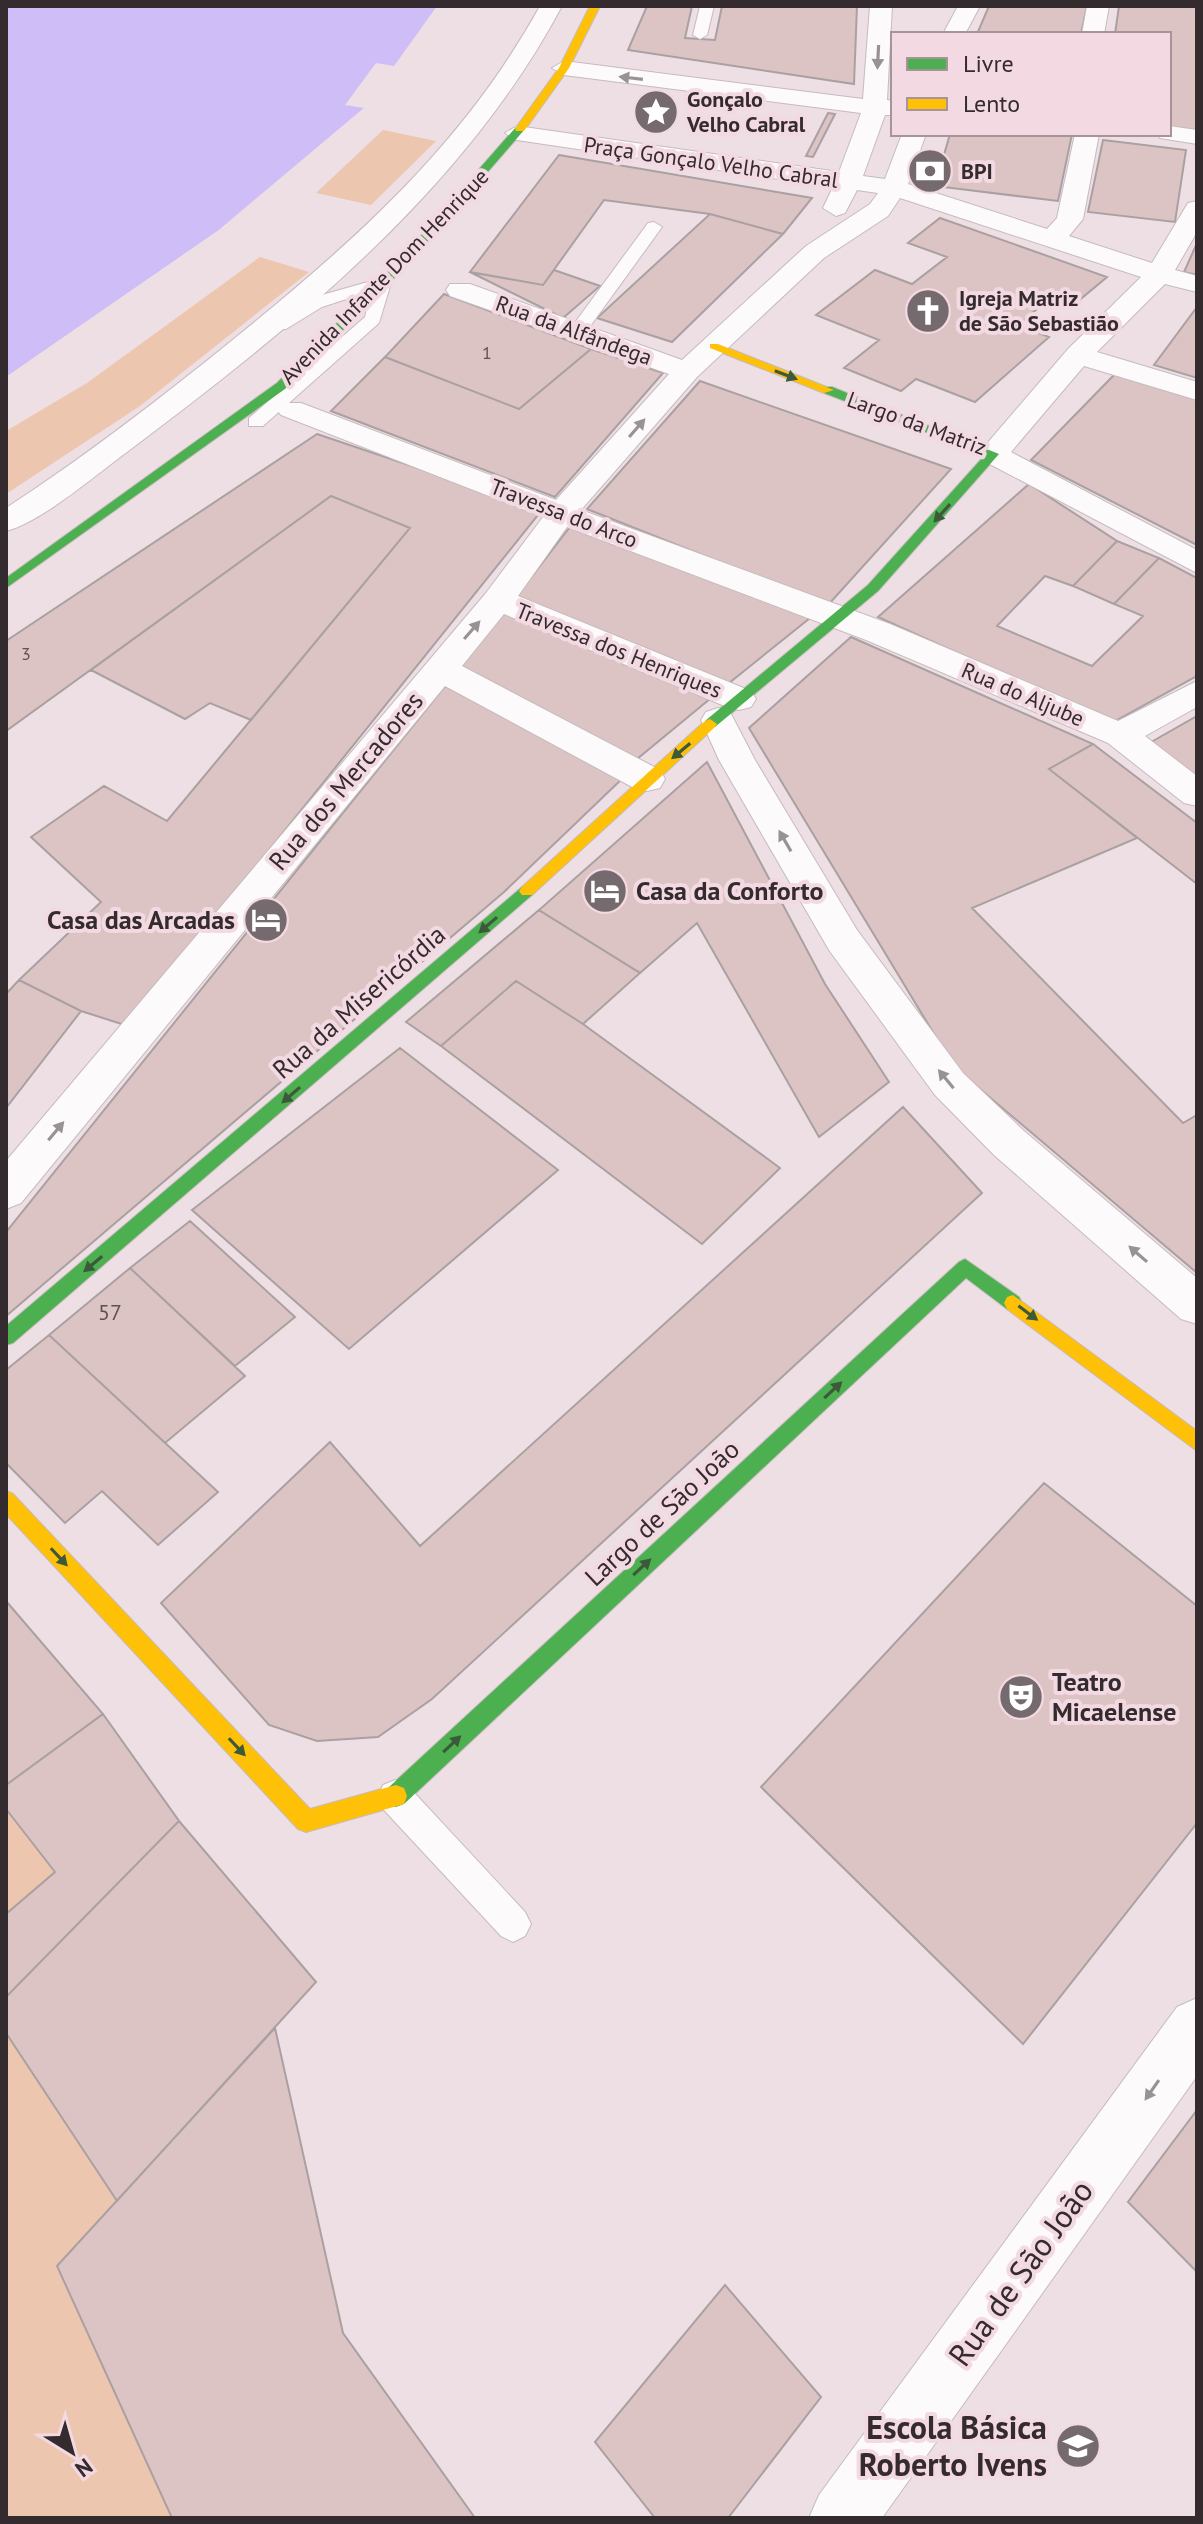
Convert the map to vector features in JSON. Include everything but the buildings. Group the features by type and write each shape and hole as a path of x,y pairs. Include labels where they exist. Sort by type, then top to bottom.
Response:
{"street":[{"name":"Avenida Infante Dom Henrique","path":"6,522 196,385 361,246 454,156 486,114 537,34 551,6"},
{"name":"Avenida Infante Dom Henrique","path":"6,584 116,508 281,386 382,283 517,133 564,68 595,6"},
{"name":"Praça Gonçalo Velho Cabral","path":"517,133 849,182 884,108 881,6"},
{"path":"1093,32 1098,6"},
{"path":"564,68 884,108"},
{"path":"1171,133 1197,137"},
{"path":"687,371 815,252 879,210 894,188 913,136"},
{"path":"1052,240 1070,219 1087,136"},
{"path":"815,252 849,182 894,188 1197,284"},
{"name":"Largo da Matriz","path":"714,346 993,454 1078,355 1159,274 1197,209"},
{"name":"Rua da Alfândega","path":"460,290 687,371"},
{"path":"1078,355 1197,391"},
{"name":"Rua dos Mercadores","path":"6,1191 498,600 563,511 687,371"},
{"name":"Travessa do Arco","path":"291,409 563,511 836,619"},
{"path":"993,454 1197,563"},
{"name":"Rua da Misericórdia","path":"6,1337 519,898 647,779 873,588 993,454"},
{"name":"Travessa dos Henriques","path":"498,600 729,710"},
{"name":"Rua do Aljube","path":"836,619 878,632 1120,735 1197,794"},
{"path":"439,668 647,779"},
{"path":"1120,735 1197,692"},
{"path":"729,710 737,760 843,940 949,1084 1009,1143 1197,1305"},
{"name":"Largo de São João","path":"395,1797 965,1267 1197,1442"},
{"path":"6,1500 306,1821 395,1797"},
{"name":"Rua de São João","path":"842,2518 1197,2027"}],"lane":[{"path":"700,35 707,6"},
{"path":"577,332 654,227"},
{"path":"177,409 297,311 337,294 382,283 373,319 256,422"},
{"path":"395,1797 513,1924"}],"shaded area":[{"path":"6,6 437,6 394,66 376,63 345,105 364,108 219,230 6,377"},
{"path":"383,130 436,141 371,205 316,193"},
{"path":"260,257 309,272 140,406 6,494 6,431 87,383"},
{"path":"6,1809 55,1872 6,1914"},
{"path":"6,2033 117,2201 172,2518 6,2518"}],"pier":[{"path":"364,108 366,111 221,233 111,313 6,381 6,377 219,230"}],"traffic: fast":[{"path":"6,584 281,386 402,264 520,129"},
{"path":"710,724 873,588 993,454 828,390"},
{"path":"6,1337 527,891"},
{"path":"396,1796 965,1267 1013,1303"}],"traffic: slow":[{"path":"520,129 564,68 595,6"},
{"path":"714,346 828,390"},
{"path":"527,891 710,724"},
{"path":"1013,1303 1197,1442"},
{"path":"6,1500 306,1821 396,1796"}],"place":[{"name":"Gonçalo Velho Cabral","path":"656,112"},
{"name":"BPI","path":"930,171"},
{"name":"Igreja Matriz de São Sebastião","path":"928,311"},
{"name":"Casa da Conforto","path":"605,891"},
{"name":"Casa das Arcadas","path":"266,920"},
{"name":"Teatro Micaelense","path":"1021,1697"},
{"name":"Escola Básica Roberto Ivens","path":"1078,2446"}]}
